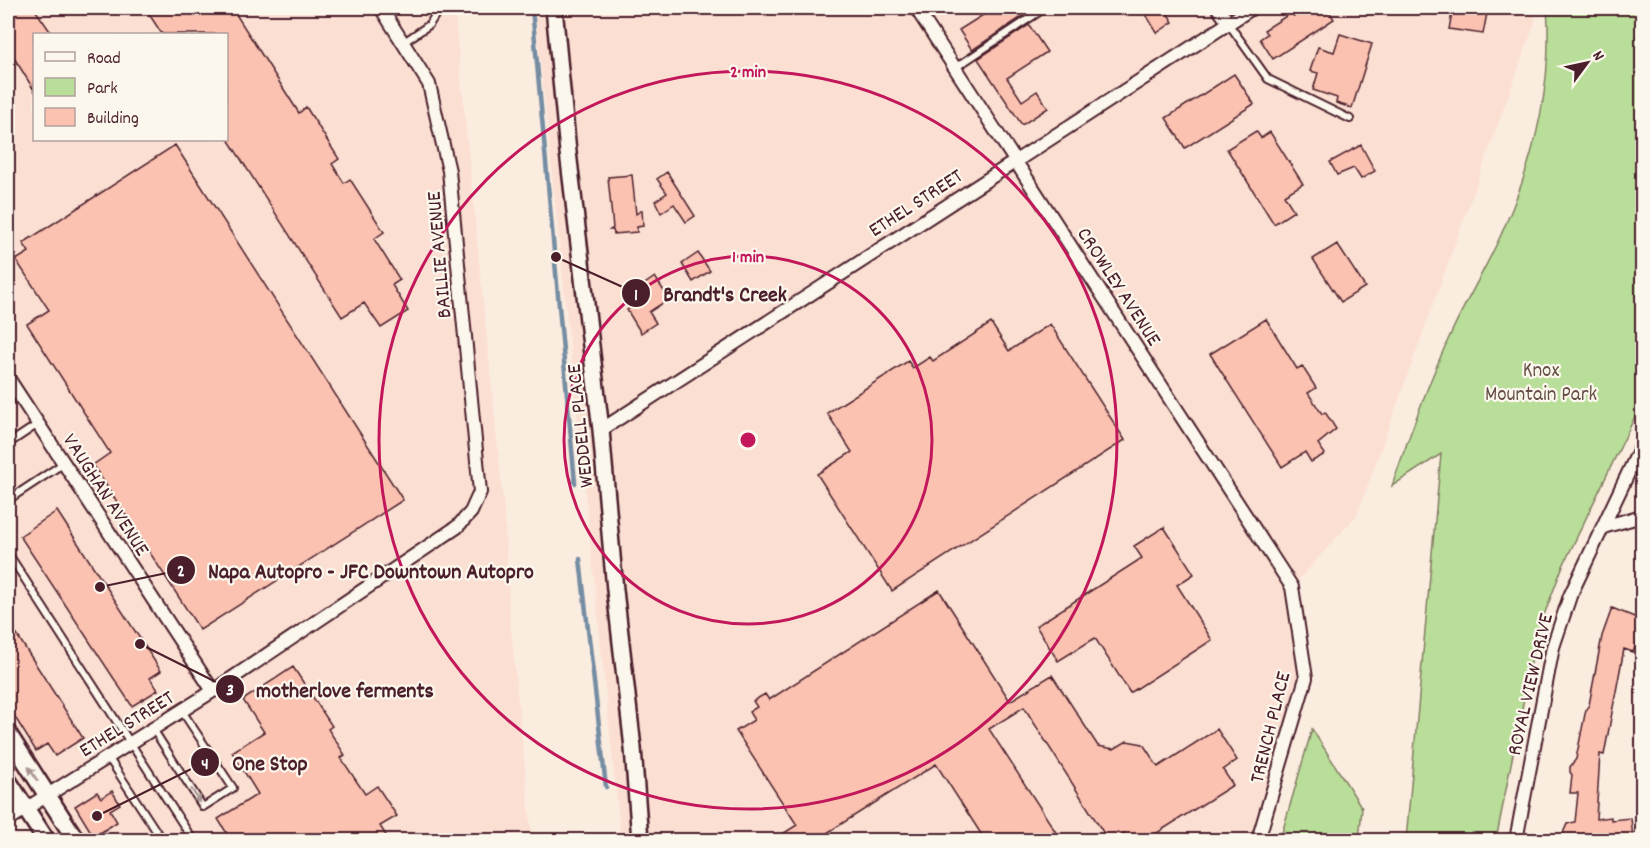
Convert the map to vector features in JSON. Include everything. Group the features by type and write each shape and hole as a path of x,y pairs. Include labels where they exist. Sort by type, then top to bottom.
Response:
{"main road":[{"path":"8,734 76,840"},
{"path":"8,781 46,840"}],"street":[{"name":"BAILLIE AVENUE","path":"381,8 429,84 449,171 480,492 471,512"},
{"name":"WEDDELL PLACE","path":"554,8 568,152 601,430 640,840"},
{"name":"CROWLEY AVENUE","path":"916,8 1292,586"},
{"path":"1218,8 1228,22"},
{"name":"ETHEL STREET","path":"601,430 1252,8"},
{"name":"VAUGHAN AVENUE","path":"8,378 213,691"},
{"name":"ROYAL VIEW DRIVE","path":"1516,840 1553,647 1570,596 1642,444"},
{"name":"ETHEL STREET","path":"8,820 183,711 457,527 471,512"},
{"path":"1603,527 1642,516"},
{"name":"TRENCH PLACE","path":"1258,840 1306,678 1292,586"}],"lane":[{"path":"404,42 429,25 440,8"},
{"path":"955,68 1045,8"},
{"path":"1228,22 1268,79 1350,119"},
{"path":"8,444 38,424"},
{"path":"8,500 64,463"},
{"path":"8,553 193,840"},
{"path":"153,729 203,807 233,788 183,711"},
{"path":"108,758 162,840"}],"shaded area":[{"path":"8,8 454,8 504,510 510,619 532,840 57,840 8,764"},
{"path":"535,8 1044,8 1048,14 1058,8 1534,8 1535,22 1357,515 1292,587 1306,678 1264,840 621,840"}],"green space":[{"name":"Knox Mountain Park","path":"1547,8 1642,8 1642,402 1562,568 1541,623 1496,840 1406,840 1441,454 1392,486 1436,368 1459,316 1498,241 1525,175 1544,93 1547,65"},
{"path":"1312,729 1362,808 1359,840 1280,840"}],"building":[{"path":"12,8 34,8 51,33 33,33 33,88 8,48 8,11"},
{"path":"145,8 232,8 299,113 306,107 339,159 332,164 344,183 350,179 384,232 374,239 400,280 392,285 408,311 381,328 364,303 342,317 228,139 228,33 161,33"},
{"path":"994,8 1018,8 1023,16 972,50 959,30"},
{"path":"1153,8 1164,8 1173,22 1157,33 1145,13"},
{"path":"1308,8 1327,8 1334,19 1273,59 1260,39 1267,34 1264,30 1291,13 1294,16"},
{"path":"1453,8 1488,8 1483,34 1449,29"},
{"path":"1029,25 1047,52 1007,78 1022,101 1037,91 1048,108 1022,125 978,59"},
{"path":"1340,34 1372,44 1352,108 1336,103 1337,98 1313,90 1318,73 1310,71 1318,47 1334,52"},
{"path":"1234,74 1254,104 1185,148 1166,118"},
{"path":"1256,131 1261,138 1270,132 1303,184 1284,195 1294,211 1274,224 1227,149"},
{"path":"175,145 403,500 200,630 93,465 110,453 27,324 49,310 16,260 29,252 23,243"},
{"path":"1361,145 1375,171 1361,179 1354,168 1337,175 1330,162"},
{"path":"667,172 695,216 686,222 674,204 661,213 655,201 667,193 657,179"},
{"path":"632,175 636,214 642,210 643,226 637,227 637,232 614,234 613,230 610,230 613,228 608,177"},
{"path":"1337,244 1365,287 1341,302 1313,259"},
{"path":"698,253 710,271 693,282 682,264"},
{"path":"655,277 669,299 649,312 656,323 641,333 627,310 633,306 627,296"},
{"path":"1266,319 1297,369 1302,366 1316,388 1308,393 1322,414 1325,412 1336,429 1318,444 1325,454 1311,462 1305,452 1282,467 1210,354"},
{"path":"991,323 1009,351 1050,324 1125,440 892,591 817,474 852,452 827,413 908,361 913,368 930,357 933,361"},
{"path":"57,511 161,671 150,678 158,690 132,706 20,536"},
{"path":"1164,527 1194,574 1177,585 1212,640 1130,693 1095,638 1058,661 1036,626 1142,558 1134,546"},
{"path":"939,590 1010,701 1052,675 1098,746 1114,749 1127,741 1143,744 1158,767 1217,729 1237,760 1223,770 1233,785 1146,840 1129,840 1124,833 1113,840 1108,840 1024,707 989,729 1061,840 985,840 936,764 816,840 773,840 797,825 736,731 754,720 749,712 757,707 753,701 765,694 769,700"},
{"path":"1612,608 1642,620 1642,645 1637,643 1633,652 1624,649 1604,755 1600,754 1596,819 1631,818 1633,838 1560,840 1567,824 1575,822 1578,793 1570,793 1572,775 1570,767 1576,759 1602,636"},
{"path":"8,621 83,738 55,756 47,744 36,751 8,706"},
{"path":"293,667 332,726 328,729 345,755 341,758 365,794 377,786 397,816 380,826 389,840 231,840 218,819 258,794 232,752 264,732 243,700"},
{"path":"112,791 120,804 110,810 117,822 94,837 75,806 97,792 101,798"}],"waterway":[{"path":"532,8 575,483"},
{"path":"580,559 606,787"}],"place":[{"name":"Brandt's Creek","path":"556,257"},
{"name":"Napa Autopro - JFC Downtown Autopro","path":"100,587"},
{"name":"motherlove ferments","path":"140,644"},
{"name":"One Stop","path":"97,816"}]}
